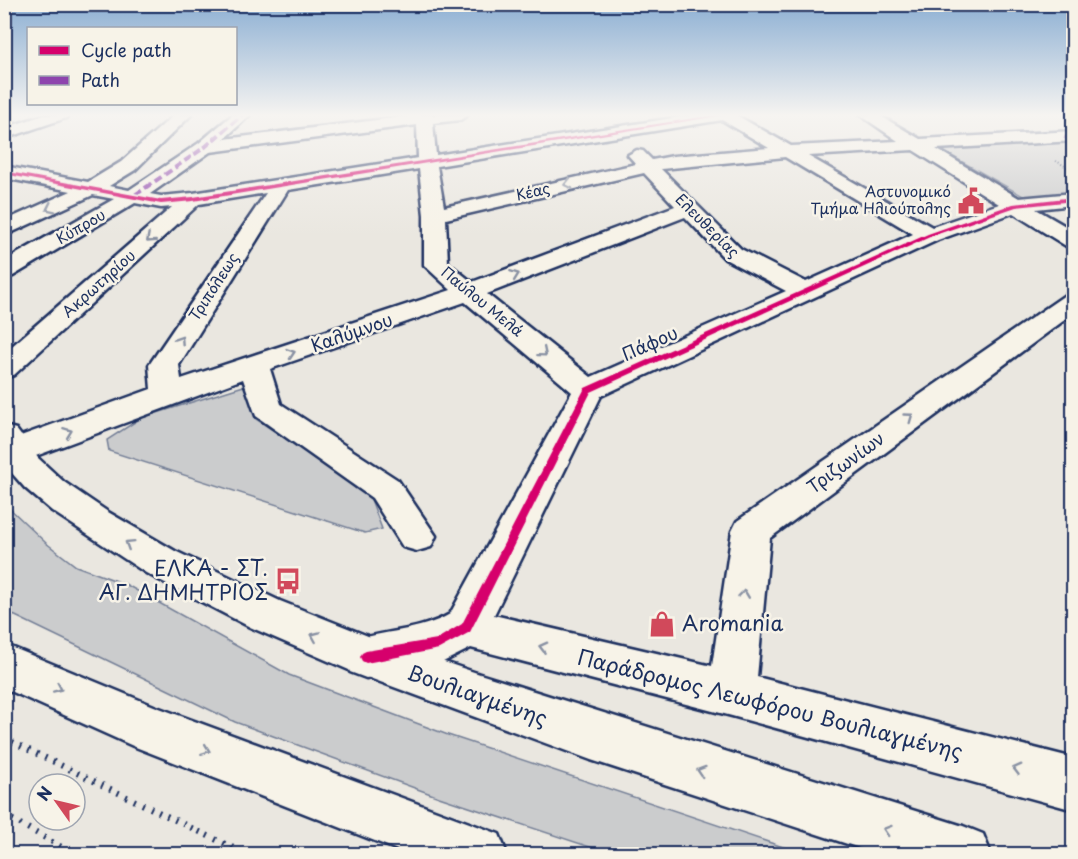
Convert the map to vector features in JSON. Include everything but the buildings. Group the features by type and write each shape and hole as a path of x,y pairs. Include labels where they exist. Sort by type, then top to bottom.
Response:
{"street":[{"name":"Κύπρου","path":"4,230 92,188 128,166 140,155"},
{"name":"Κύπρου","path":"4,271 135,195 193,155"},
{"name":"Παύλου Μελά","path":"427,155 435,215 436,265 588,390"},
{"path":"4,172 71,187 135,195 161,202 193,200 470,155"},
{"name":"Ελευθερίας","path":"637,155 740,260 806,291"},
{"name":"Κέας","path":"435,215 647,165 752,155"},
{"path":"790,155 930,235"},
{"path":"933,155 1074,241"},
{"name":"Τριπόλεως","path":"167,394 164,365 281,186"},
{"name":"Πάφου","path":"588,390 930,235 1015,205 1074,199"},
{"name":"Ακρωτηρίου","path":"4,369 193,200"},
{"name":"Καλύμνου","path":"9,445 254,366 470,292 690,208"},
{"name":"Τριζωνίων","path":"732,693 751,531 1074,300"},
{"path":"254,366 267,409 385,489 417,536"},
{"path":"366,657 439,644 466,628 588,390"},
{"name":"Βουλιαγμένης","path":"9,445 47,490 135,548 258,614 366,657 607,741 963,855"},
{"name":"Παράδρομος Λεωφόρου Βουλιαγμένης","path":"466,628 732,693 1074,784"},
{"path":"4,665 152,729 479,855"},
{"path":"369,812 402,855"}],"path":[{"path":"4,738 246,855"},
{"path":"4,815 74,855"}],"shaded area":[{"path":"950,155 1073,155 1073,194 1023,196"},
{"path":"250,384 256,419 369,494 382,529 365,533 109,451 107,440 141,418"},
{"path":"4,503 46,543 76,566 125,584 289,675 448,735 804,854 611,854 439,797 235,722 5,611"}],"marked path":[{"path":"135,195 193,155"}],"cycle path":[{"path":"4,172 161,202 193,199 470,155"},
{"path":"366,657 439,644 466,628 588,390 930,235 1015,205 1074,199"}],"place":[{"name":"Αστυνομικό Τμήμα Ηλιούπολης","path":"971,201"},
{"name":"ΕΛΚΑ - ΣΤ. ΑΓ. ΔΗΜΗΤΡΙΟΣ","path":"288,581"},
{"name":"Aromania","path":"662,624"}]}
